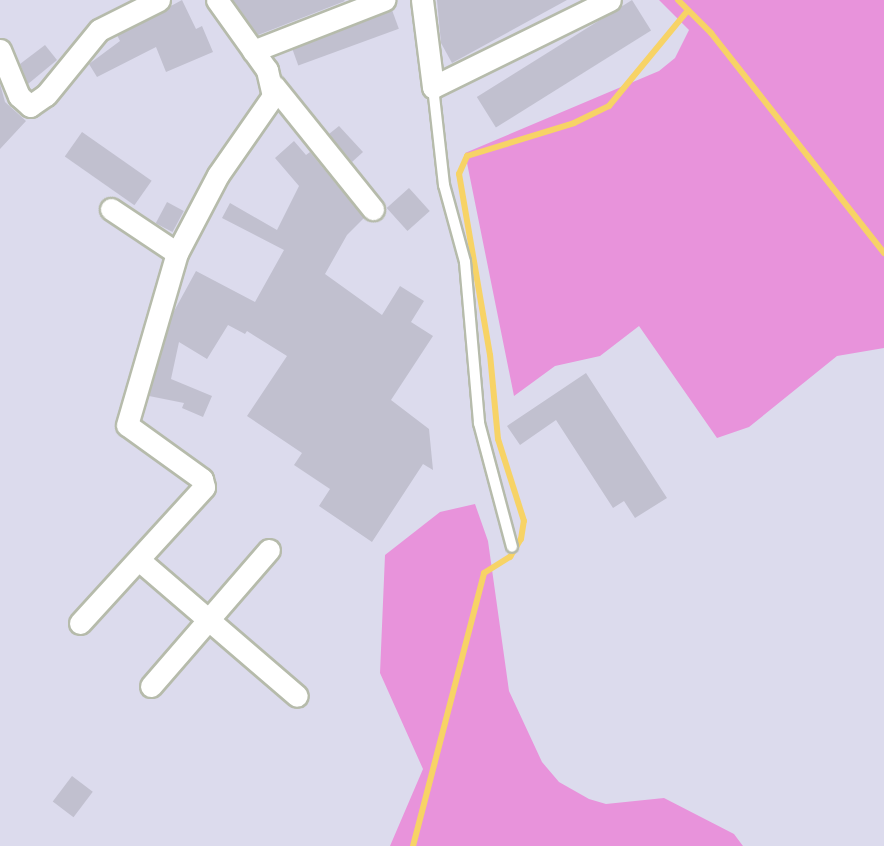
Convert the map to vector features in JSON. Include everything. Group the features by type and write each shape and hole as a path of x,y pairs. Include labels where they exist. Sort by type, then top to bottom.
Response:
{"street":[{"path":"0,50 19,96 30,106 46,95 99,30 159,0"},
{"path":"216,0 253,51 274,86 373,209"},
{"path":"253,51 384,0"},
{"path":"422,0 433,87 610,0"},
{"path":"80,623 205,483 127,425 177,253 218,175 271,104 274,86"},
{"path":"111,209 177,253"},
{"path":"151,686 269,550"},
{"path":"139,560 297,696"}],"lane":[{"path":"433,87 444,185 465,261 479,422 512,547"}],"shaded area":[{"path":"659,0 884,0 884,348 837,356 749,427 717,438 639,326 600,356 555,366 514,396 465,153 659,71 675,58 689,30"},
{"path":"475,504 488,541 509,691 542,762 559,782 589,799 606,804 664,798 734,834 743,846 390,846 423,769 380,673 385,555 440,512"}],"building":[{"path":"182,0 196,29 202,26 213,52 166,72 156,47 97,77 89,64 120,41 117,35"},
{"path":"233,0 344,0 345,1 258,35"},
{"path":"437,0 567,0 452,63 441,43"},
{"path":"632,0 651,31 496,128 477,97"},
{"path":"392,10 399,29 298,65 291,47"},
{"path":"45,45 57,60 28,84 20,64"},
{"path":"0,84 5,102 26,121 0,149"},
{"path":"339,126 363,152 352,162 329,134"},
{"path":"82,132 152,181 134,205 65,157"},
{"path":"294,141 306,155 310,152 364,218 347,235 325,274 382,315 400,286 424,301 411,322 433,336 391,400 429,429 433,470 423,464 372,542 319,506 330,489 294,465 302,453 247,416 287,356 247,331 245,334 228,325 207,359 179,342 171,379 212,396 203,417 182,408 184,403 149,396 173,313 196,271 255,302 284,250 222,218 230,203 277,230 299,186 275,158"},
{"path":"409,188 430,211 407,231 387,208"},
{"path":"167,202 184,211 173,232 156,223"},
{"path":"586,373 667,498 635,518 624,501 613,508 556,420 520,445 507,426"},
{"path":"72,776 93,792 74,817 53,802"}],"waterway":[{"path":"678,0 711,33 884,253"},
{"path":"413,846 484,573 510,557 521,539 524,521 498,439 490,355 459,174 467,156 574,123 609,106 688,10"}]}
